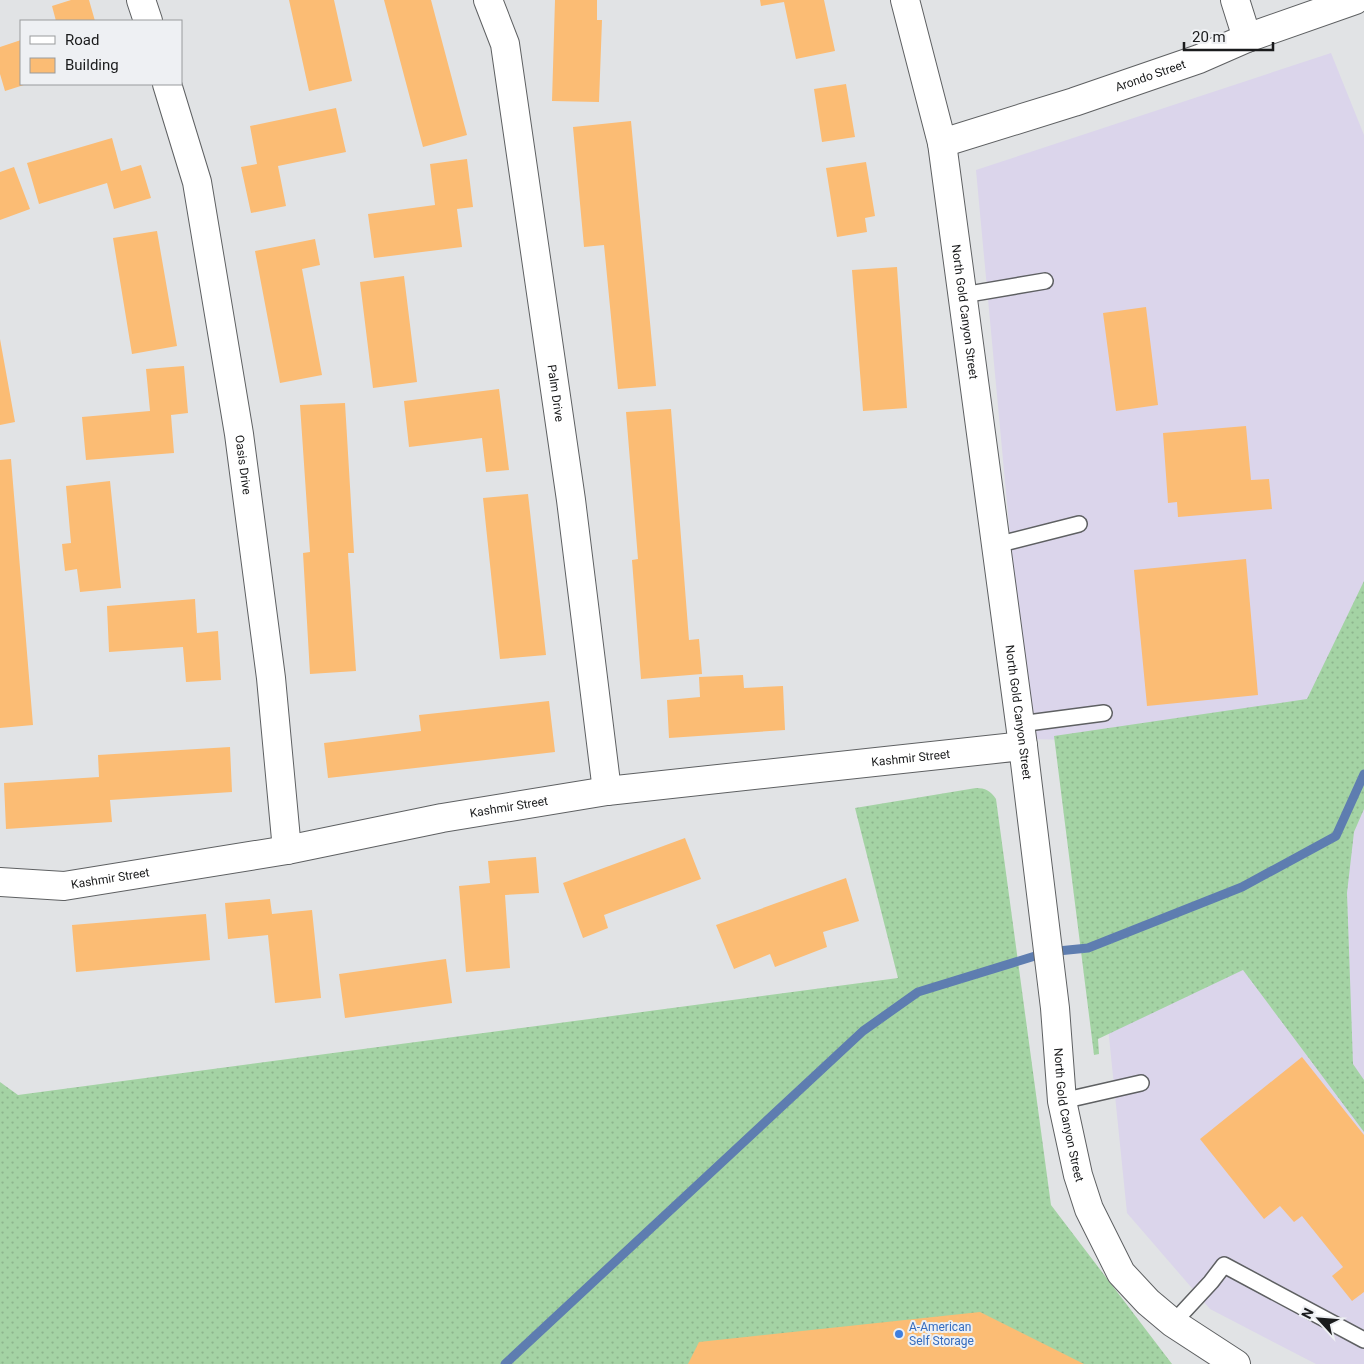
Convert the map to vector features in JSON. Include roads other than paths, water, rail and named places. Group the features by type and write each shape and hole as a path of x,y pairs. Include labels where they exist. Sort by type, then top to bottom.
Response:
{"street":[{"path":"142,0 148,20"},
{"name":"Palm Drive","path":"488,0 505,44 570,500 607,791"},
{"name":"North Gold Canyon Street","path":"905,0 942,143 1021,735 1054,1008 1062,1101 1078,1175 1089,1209 1121,1273 1148,1302 1173,1323 1236,1364"},
{"path":"1235,0 1247,38"},
{"name":"Arondo Street","path":"942,143 1074,102 1190,62 1247,38 1355,0"},
{"name":"Oasis Drive","path":"167,85 197,182 239,434 271,678 287,850"},
{"name":"Kashmir Street","path":"0,882 64,886 287,850 442,818 607,791 1021,735"}],"lane":[{"path":"963,294 1045,282"},
{"path":"996,544 1079,524"},
{"path":"1021,735 1104,713"},
{"path":"1062,1101 1140,1083"},
{"path":"1173,1323 1224,1265 1364,1340"}],"waterway":[{"path":"505,1364 863,1031 918,992 1048,952 1088,948 1242,887 1336,836 1364,774"}],"place":[{"name":"A-American Self Storage","path":"899,1334"}]}
